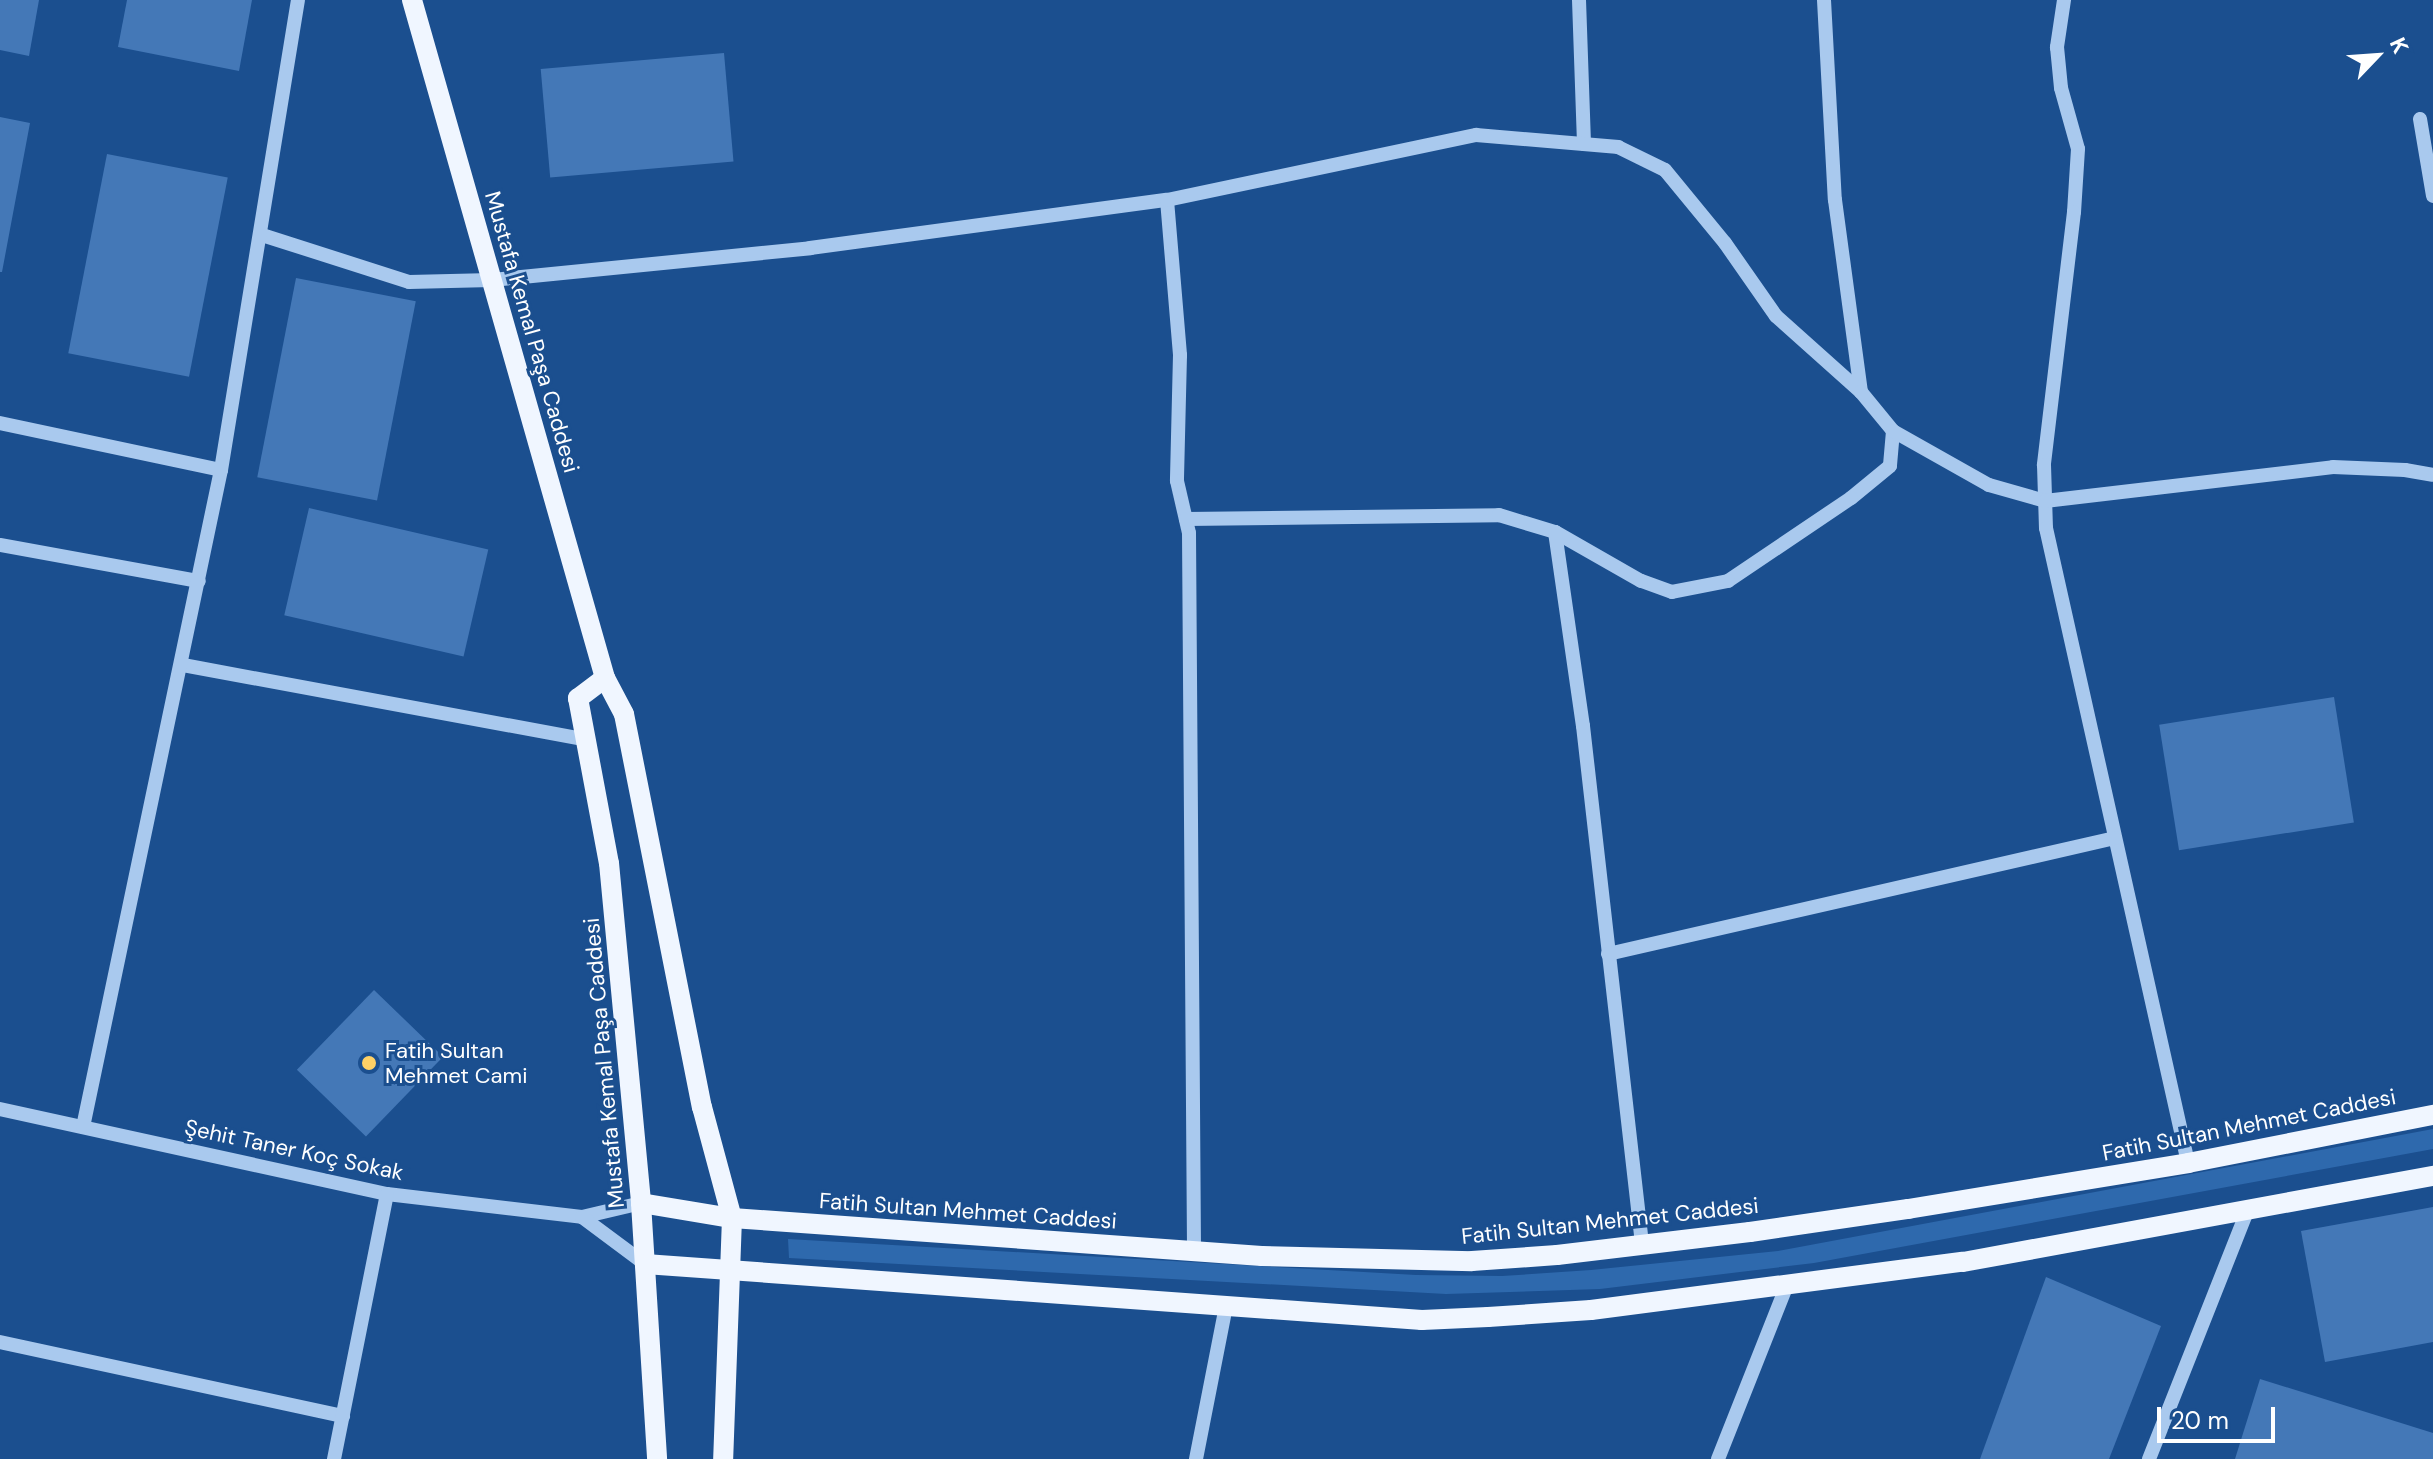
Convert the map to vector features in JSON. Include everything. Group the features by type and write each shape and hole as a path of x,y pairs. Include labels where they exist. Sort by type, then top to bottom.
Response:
{"main road":[{"name":"Mustafa Kemal Paşa Caddesi","path":"412,0 605,678 624,714 702,1107 732,1218 733,1273 723,1459"},
{"name":"Mustafa Kemal Paşa Caddesi","path":"605,678 578,698 609,863 641,1203 657,1459"},
{"name":"Fatih Sultan Mehmet Caddesi","path":"641,1203 732,1218 1194,1251 1317,1259 1472,1261 1557,1255 1879,1213 2188,1163 2433,1115"},
{"path":"645,1264 733,1273 1422,1320 1591,1310 1963,1262 2433,1176"}],"street":[{"path":"83,1127 183,665 221,470 262,235 298,0"},
{"path":"1579,0 1584,144"},
{"path":"1824,0 1835,200 1861,392"},
{"path":"2064,0 2057,47 2061,88 2078,149 2074,212 2044,465 2046,528 2188,1163"},
{"path":"2420,119 2433,196"},
{"path":"262,235 409,282 492,280 810,248 1167,200 1476,135 1618,147 1665,170 1725,243 1776,316 1861,392 1893,431 1989,485 2045,501 2333,467 2405,470 2433,475"},
{"path":"1167,200 1180,355 1177,481 1186,519 1194,1251"},
{"path":"0,423 221,470"},
{"path":"1186,519 1499,515 1555,532 1641,581 1672,592 1728,581 1851,498 1890,466 1893,431"},
{"path":"1555,532 1583,726 1642,1244"},
{"path":"0,545 199,581"},
{"path":"183,665 586,740"},
{"path":"1608,954 2115,838"},
{"name":"Şehit Taner Koç Sokak","path":"0,1109 387,1194 582,1217 641,1203"},
{"path":"334,1459 387,1194"},
{"path":"2149,1459 2247,1211"},
{"name":"Şehit Taner Koç Sokak","path":"582,1217 645,1264"},
{"path":"1718,1459 1787,1285"},
{"path":"1196,1459 1226,1306"},
{"path":"0,1342 343,1416"}],"shaded area":[{"path":"2433,1129 2433,1149 1814,1263 1600,1289 1446,1294 789,1258 788,1239 1416,1275 1502,1276 1591,1270 1778,1251"}],"building":[{"path":"0,0 39,0 29,56 0,50"},
{"path":"127,0 252,0 239,71 118,47"},
{"path":"724,53 733,162 550,178 541,69"},
{"path":"0,117 30,123 2,272 0,272"},
{"path":"107,154 228,177 189,377 68,353"},
{"path":"296,278 416,301 377,501 257,477"},
{"path":"309,508 488,549 464,657 284,615"},
{"path":"2334,697 2354,822 2179,850 2159,725"},
{"name":"Fatih Sultan Mehmet Cami","path":"374,990 443,1057 366,1137 297,1070"},
{"path":"2433,1207 2433,1342 2325,1362 2301,1231"},
{"path":"2046,1277 2161,1326 2109,1459 1980,1459"},
{"path":"2260,1379 2433,1433 2433,1459 2235,1459"}],"place":[{"name":"Fatih Sultan Mehmet Cami","path":"369,1063"}]}
